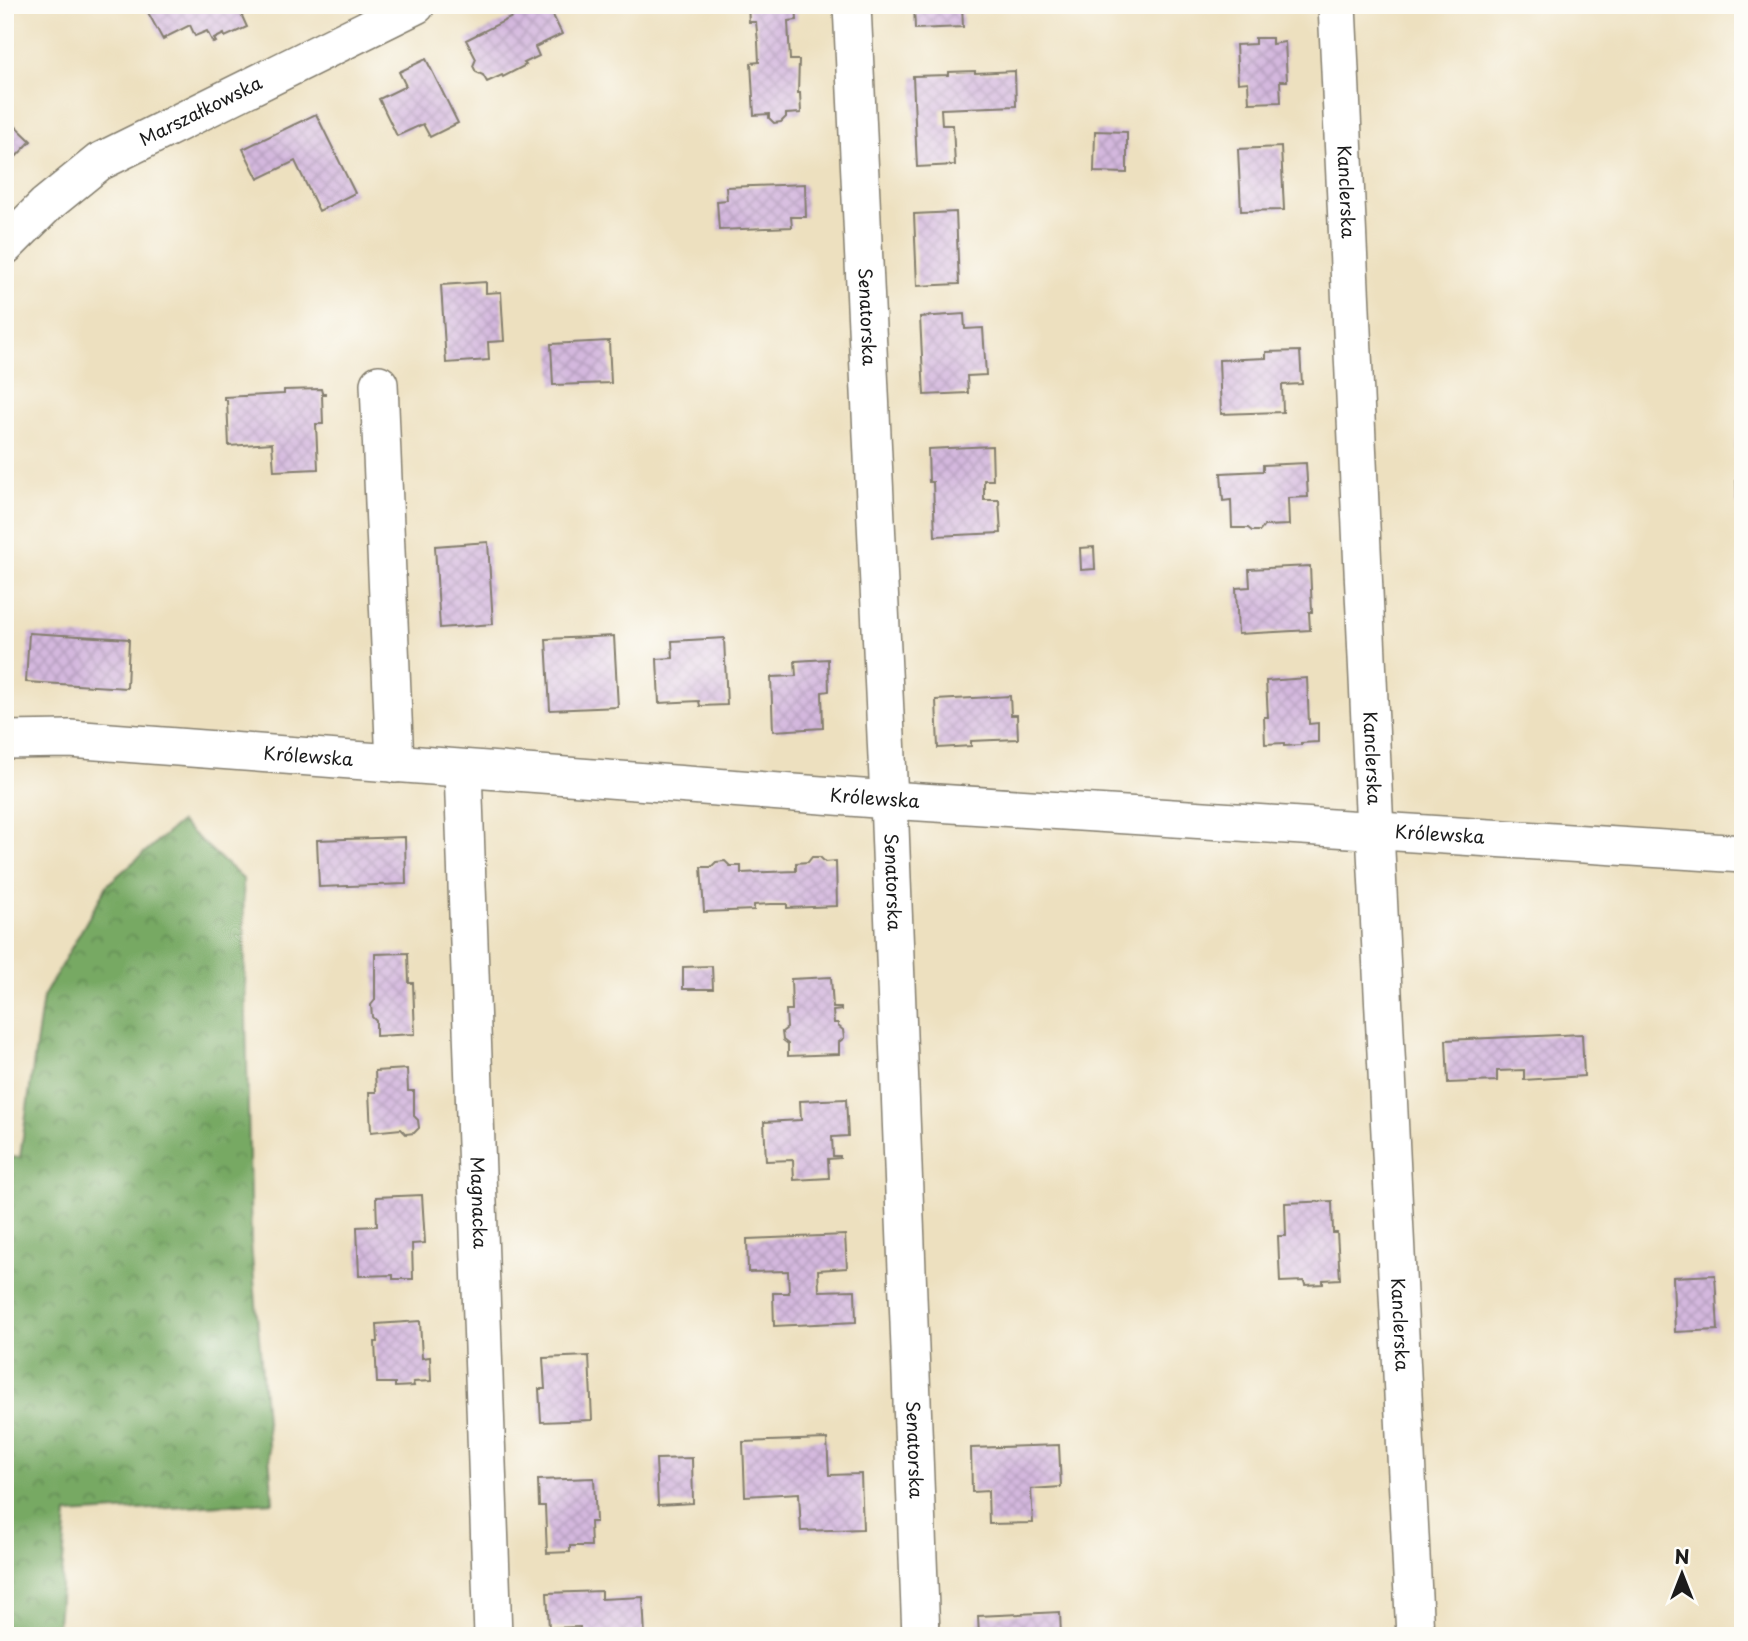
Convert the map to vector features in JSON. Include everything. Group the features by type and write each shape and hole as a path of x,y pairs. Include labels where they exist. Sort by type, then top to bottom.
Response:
{"street":[{"name":"Marszałkowska","path":"5,246 46,205 99,162 416,5"},
{"name":"Senatorska","path":"852,5 889,800 921,1636"},
{"name":"Kanclerska","path":"1337,5 1415,1636"},
{"path":"379,384 395,764"},
{"name":"Królewska","path":"5,740 70,739 889,800 1743,854"},
{"name":"Magnacka","path":"463,769 493,1636"}],"green space":[{"path":"180,822 243,879 251,1244 273,1502 67,1514 57,1636 5,1636 5,1158 20,1157 43,997 108,884"}],"building":[{"path":"237,5 247,27 225,37 224,34 214,39 216,42 213,43 207,31 195,36 190,25 163,40 145,7"},
{"path":"542,5 548,5 562,34 535,47 539,56 524,63 526,65 487,82 473,66 476,59 466,40"},
{"path":"748,5 796,5 797,20 788,21 790,60 799,60 798,93 801,113 786,114 781,122 774,123 769,114 754,115 751,63 759,62 758,42 756,22 749,22"},
{"path":"914,5 962,5 963,27 915,29"},
{"path":"1255,38 1272,38 1272,44 1285,42 1287,81 1280,81 1281,102 1249,103 1248,82 1238,83 1236,45 1255,44"},
{"path":"426,59 458,123 430,137 423,124 397,136 379,99 406,86 399,72"},
{"path":"1015,71 1016,106 941,109 942,125 953,125 955,165 917,167 913,76"},
{"path":"316,114 355,193 319,211 295,161 258,179 243,149"},
{"path":"5,116 31,141 10,163 5,158"},
{"path":"1095,131 1127,132 1127,173 1094,172"},
{"path":"1281,147 1284,210 1241,211 1238,149"},
{"path":"805,184 806,217 791,217 792,227 719,230 717,201 727,200 726,187"},
{"path":"956,212 959,284 917,286 914,214"},
{"path":"486,282 486,293 501,292 504,341 488,342 489,360 446,363 441,285"},
{"path":"964,314 965,329 983,328 986,375 967,376 968,393 924,395 920,317"},
{"path":"609,341 611,383 553,385 551,344"},
{"path":"1300,351 1302,384 1282,385 1283,412 1221,414 1219,360 1266,358 1266,352"},
{"path":"321,389 325,395 322,395 323,424 316,424 318,469 274,471 272,443 229,446 227,400 224,400 224,397"},
{"path":"1735,440 1743,440 1743,504 1737,505"},
{"path":"992,446 993,480 984,480 984,500 999,500 1001,533 935,536 933,482 929,482 928,449"},
{"path":"1306,463 1308,497 1288,498 1289,525 1264,526 1260,531 1232,528 1231,500 1223,501 1221,473 1263,471 1263,465"},
{"path":"488,542 493,624 440,628 435,546"},
{"path":"1094,547 1095,569 1081,570 1080,548"},
{"path":"1310,566 1310,630 1238,634 1236,588 1250,587 1249,569"},
{"path":"29,633 129,639 127,688 26,682"},
{"path":"614,636 618,707 550,710 546,639"},
{"path":"724,638 727,705 700,706 699,701 659,703 657,659 673,658 672,641"},
{"path":"828,659 829,691 822,692 823,728 773,731 771,677 796,676 795,661"},
{"path":"1307,678 1309,724 1318,723 1318,742 1284,746 1284,743 1265,744 1264,717 1268,717 1266,681"},
{"path":"1010,696 1011,715 1017,715 1018,739 971,741 971,746 938,748 936,700"},
{"path":"405,837 406,884 319,887 317,840"},
{"path":"812,857 820,857 825,862 836,861 837,906 787,908 787,904 770,904 754,905 754,910 704,912 701,867 711,867 716,862 725,861 730,866 741,866 741,873 796,871 796,863 808,862"},
{"path":"408,953 409,983 413,983 415,1034 376,1036 376,1021 372,1017 371,1005 375,1000 375,954"},
{"path":"712,966 713,989 683,989 683,967"},
{"path":"831,977 833,1008 841,1008 833,1011 834,1023 838,1023 843,1030 844,1038 839,1042 839,1054 788,1056 788,1044 783,1040 782,1032 787,1028 786,1010 792,1010 791,979"},
{"path":"1582,1034 1584,1076 1524,1080 1524,1070 1497,1071 1497,1081 1448,1083 1446,1040"},
{"path":"407,1069 408,1091 414,1091 414,1116 418,1120 419,1128 414,1133 406,1134 401,1129 371,1132 369,1092 376,1092 375,1071"},
{"path":"846,1099 848,1136 832,1137 833,1156 840,1158 828,1159 829,1178 794,1180 793,1160 766,1161 764,1122 801,1120 800,1101"},
{"path":"422,1195 425,1243 412,1244 413,1279 393,1279 393,1275 359,1276 357,1227 377,1226 376,1197"},
{"path":"1332,1201 1333,1233 1337,1233 1340,1279 1305,1285 1304,1281 1280,1282 1278,1236 1286,1236 1285,1203"},
{"path":"845,1235 847,1268 818,1270 819,1291 855,1290 856,1322 774,1326 773,1293 789,1293 788,1271 748,1272 747,1239"},
{"path":"1715,1275 1718,1330 1675,1332 1673,1277"},
{"path":"420,1321 422,1358 430,1357 431,1381 413,1382 414,1386 395,1387 395,1383 377,1383 377,1324"},
{"path":"589,1356 592,1420 541,1422 539,1389 545,1389 543,1358"},
{"path":"827,1439 829,1475 861,1474 863,1529 801,1531 799,1493 745,1496 743,1442"},
{"path":"1059,1445 1061,1487 1031,1489 1033,1523 989,1524 988,1491 972,1492 971,1448"},
{"path":"692,1458 693,1503 658,1505 656,1459"},
{"path":"594,1478 596,1522 590,1522 591,1546 570,1546 570,1552 547,1553 545,1506 539,1506 538,1480"},
{"path":"601,1591 601,1599 643,1597 645,1636 580,1636 580,1627 549,1628 547,1593"},
{"path":"1060,1612 1061,1636 979,1636 978,1616"}]}
